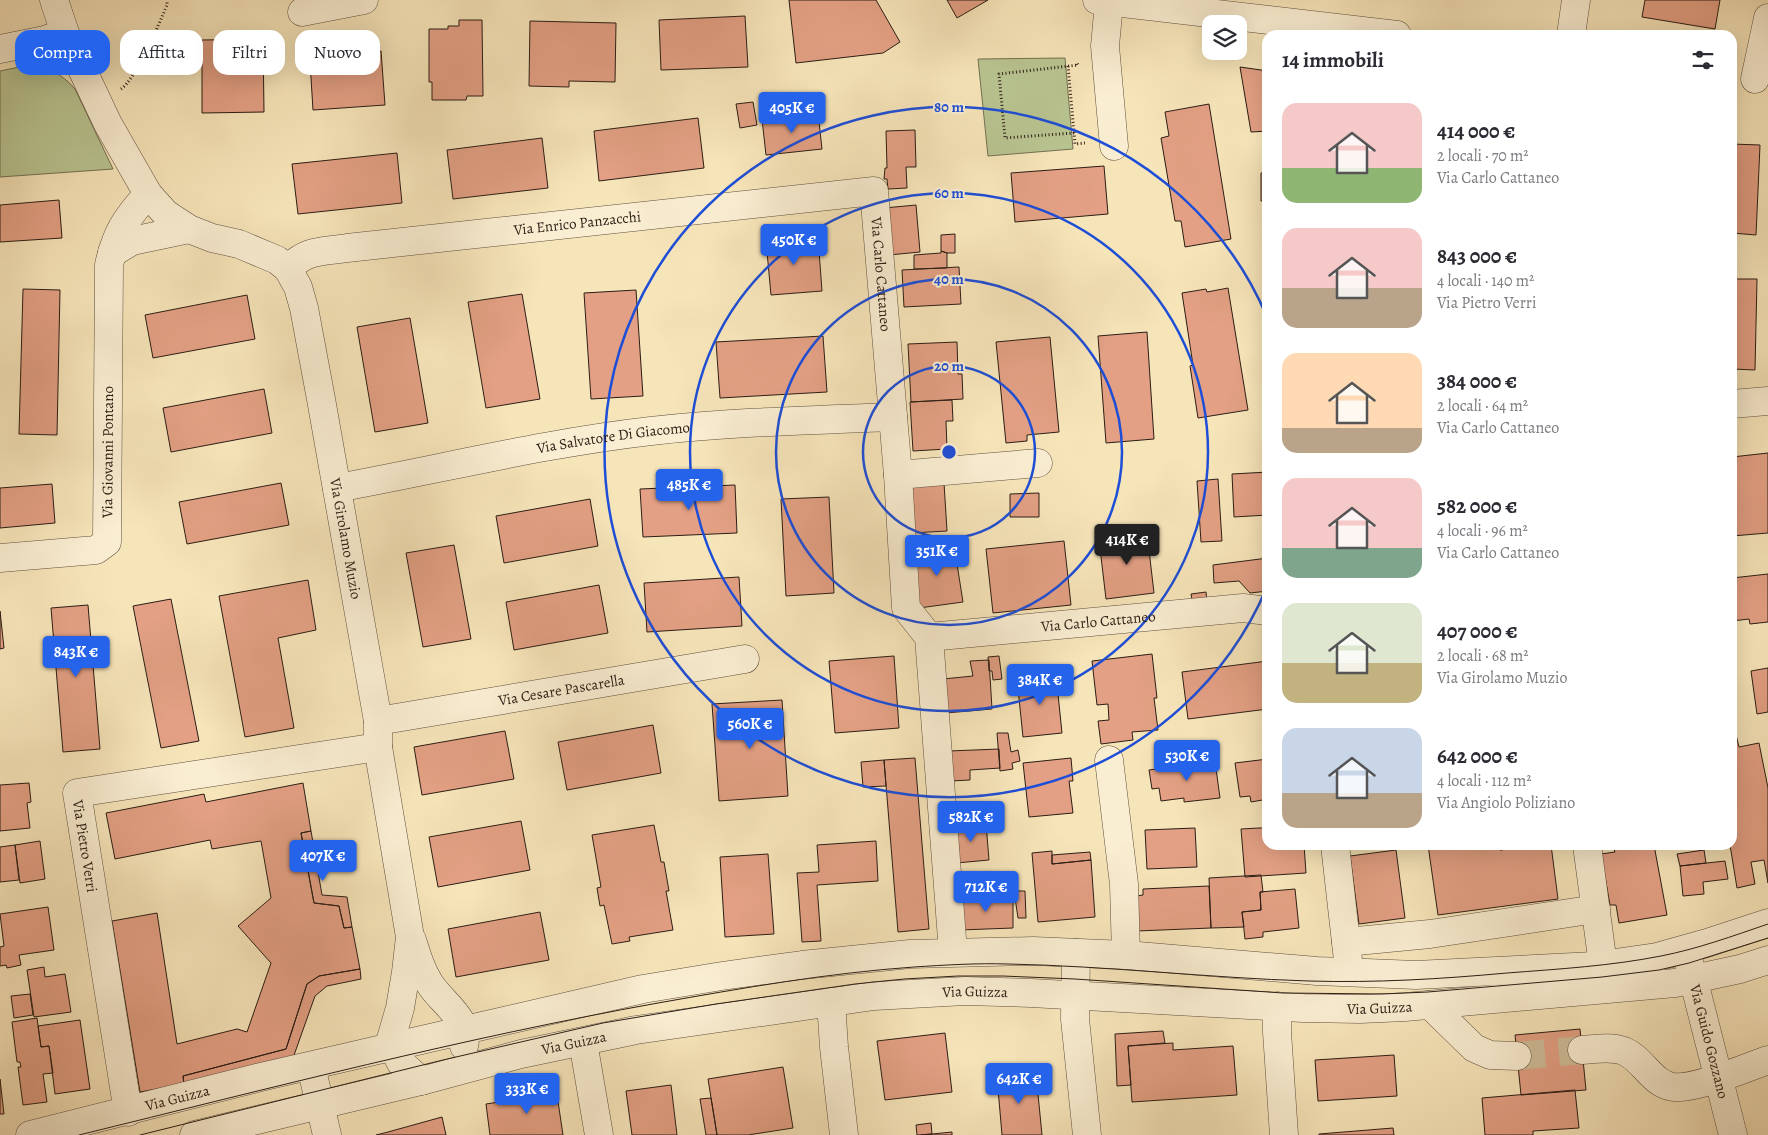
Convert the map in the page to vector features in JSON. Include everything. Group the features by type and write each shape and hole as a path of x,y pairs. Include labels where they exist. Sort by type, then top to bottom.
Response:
{"street":[{"path":"54,0 63,30"},
{"path":"302,12 364,0"},
{"path":"1572,30 1576,0"},
{"path":"1114,144 1103,1 1348,30"},
{"path":"1752,80 1768,18"},
{"path":"0,49 15,46"},
{"path":"84,75 108,124 148,194"},
{"name":"Via Enrico Panzacchi","path":"288,269 306,254 347,248 874,191"},
{"name":"Via Carlo Cattaneo","path":"874,191 898,475 906,608 929,638 1244,608 1262,610"},
{"name":"Via Girolamo Muzio","path":"148,194 166,214 189,229 264,253 277,260 288,269 298,287 304,308 337,488 410,936 400,1008 392,1032 393,1047"},
{"name":"Via Giovanni Pontano","path":"0,558 96,550 107,542 109,277 112,253 118,234 148,194"},
{"path":"112,253 132,241 189,229"},
{"path":"1737,404 1768,401"},
{"name":"Via Salvatore Di Giacomo","path":"337,488 574,442 650,431 730,424 893,416"},
{"path":"898,475 1038,463"},
{"path":"929,638 953,952"},
{"name":"Via Cesare Pascarella","path":"378,734 744,659"},
{"name":"Via Pietro Verri","path":"128,1112 77,793 378,734"},
{"path":"1109,760 1124,884 1126,955"},
{"path":"1336,850 1348,971"},
{"path":"1588,850 1603,965"},
{"path":"1346,942 1430,934 1596,909"},
{"name":"Via Guizza","path":"30,1135 128,1112 265,1076 643,989 722,976 839,961 953,952 1033,951 1126,955 1317,971 1416,975 1603,965 1657,957 1768,923"},
{"path":"410,936 422,968 432,987 456,1014 465,1029 465,1041 458,1072"},
{"name":"Via Guido Gozzano","path":"1686,949 1733,1135"},
{"path":"1076,953 1075,1019 1087,1135"},
{"name":"Via Guizza","path":"194,1135 421,1082 521,1054 636,1030 874,996 938,992 1031,992 1360,1009 1430,1005 1660,984 1740,969 1768,960"},
{"path":"831,1002 844,1135"},
{"path":"1430,1005 1474,1048 1490,1055 1517,1056"},
{"path":"1277,1006 1284,1135"},
{"path":"583,1042 599,1135"},
{"path":"393,1047 401,1063 421,1082"},
{"path":"1582,1050 1611,1048 1623,1051 1634,1057 1655,1078 1673,1087 1699,1084 1768,1060"},
{"path":"311,1066 327,1135"}],"path":[{"path":"119,91 127,85 148,47 167,5 167,0"},
{"path":"1074,133 1005,138 999,74 1078,65 1077,58"},
{"path":"1068,66 1075,144 1114,144"}],"green space":[{"path":"1065,58 1073,149 988,156 978,59"},
{"path":"15,68 15,75 58,75 64,79 75,89 113,169 0,177 0,71"}],"building":[{"path":"789,0 876,0 900,42 883,53 796,63"},
{"path":"947,0 988,0 957,18"},
{"path":"1645,0 1720,0 1715,29 1642,17"},
{"path":"745,16 748,67 661,70 659,20"},
{"path":"459,20 482,20 483,96 467,96 466,100 432,100 432,82 429,82 429,29 448,29 448,26 459,26"},
{"path":"530,21 616,23 615,82 569,81 569,87 529,86"},
{"path":"203,40 213,40 213,75 263,75 264,112 202,113"},
{"path":"380,51 385,105 313,110 311,75 380,75"},
{"path":"1240,67 1262,70 1262,131 1251,132"},
{"path":"753,102 757,125 740,128 736,104"},
{"path":"1209,104 1231,239 1185,247 1181,221 1175,221 1161,138 1169,136 1165,112"},
{"path":"818,113 822,149 766,155 762,119"},
{"path":"698,118 704,168 599,181 594,131"},
{"path":"915,130 916,167 906,167 907,188 888,189 887,179 884,179 885,168 887,168 886,131"},
{"path":"542,138 548,188 453,199 447,150"},
{"path":"1737,144 1760,145 1756,235 1737,233"},
{"path":"397,153 402,203 298,214 292,164"},
{"path":"1104,166 1108,214 1015,222 1011,173"},
{"path":"1262,173 1262,201 1261,201"},
{"path":"59,200 62,238 0,242 0,205"},
{"path":"916,205 920,252 889,255 884,208"},
{"path":"955,234 955,253 941,251 941,235"},
{"path":"818,237 822,291 771,295 766,241"},
{"path":"941,251 947,253 947,268 914,269 914,255 941,253"},
{"path":"959,267 961,304 904,307 902,270"},
{"path":"1737,279 1757,279 1755,370 1737,369"},
{"path":"1228,288 1248,410 1198,418 1190,366 1193,365 1182,293 1206,289 1207,292"},
{"path":"23,289 60,290 57,435 19,434"},
{"path":"636,290 643,396 591,399 584,293"},
{"path":"522,294 540,399 486,408 468,302"},
{"path":"247,295 255,339 153,358 145,315"},
{"path":"410,318 428,423 375,432 357,327"},
{"path":"1147,332 1154,439 1106,443 1098,336"},
{"path":"823,336 827,392 720,398 716,342"},
{"path":"1050,337 1059,432 1027,435 1027,441 1006,443 996,342"},
{"path":"957,342 958,374 962,374 963,399 911,402 908,344"},
{"path":"264,389 272,433 171,452 163,408"},
{"path":"952,400 953,421 946,421 947,449 913,451 910,402"},
{"path":"1768,453 1768,533 1737,536 1737,456"},
{"path":"1262,472 1262,515 1234,517 1232,474"},
{"path":"1218,479 1222,541 1201,542 1197,481"},
{"path":"281,483 289,525 187,544 179,502"},
{"path":"944,483 947,531 912,533 910,484"},
{"path":"52,484 55,523 0,528 0,488"},
{"path":"735,485 737,533 643,537 640,489"},
{"path":"1039,493 1039,517 1010,517 1010,494"},
{"path":"829,497 834,593 786,596 781,499"},
{"path":"590,499 598,546 504,563 496,516"},
{"path":"1147,533 1154,593 1106,599 1099,540"},
{"path":"1064,541 1071,605 993,613 986,549"},
{"path":"454,545 471,639 423,647 406,553"},
{"path":"954,545 963,602 919,608 910,552"},
{"path":"1262,559 1262,592 1250,593 1239,581 1214,583 1213,565"},
{"path":"1768,574 1768,622 1750,624 1749,619 1737,620 1737,577"},
{"path":"739,577 742,626 647,632 644,583"},
{"path":"308,580 316,630 278,638 294,728 245,737 219,596"},
{"path":"599,585 608,633 514,650 506,602"},
{"path":"1206,592 1207,602 1193,605 1191,594"},
{"path":"171,599 199,741 161,748 133,606"},
{"path":"88,605 100,749 63,752 51,608"},
{"path":"0,611 4,648 0,649"},
{"path":"1152,654 1157,698 1154,698 1158,730 1132,732 1133,740 1101,744 1098,721 1109,720 1108,704 1097,705 1092,661"},
{"path":"894,656 899,728 835,733 829,661"},
{"path":"999,656 1002,679 993,680 992,671 989,671 988,657"},
{"path":"989,660 992,709 946,713 943,679 973,676 970,661"},
{"path":"1262,662 1262,710 1188,719 1182,672"},
{"path":"1768,668 1768,712 1757,714 1751,671"},
{"path":"1056,675 1062,733 1023,737 1017,679"},
{"path":"782,700 788,796 719,801 712,704"},
{"path":"653,725 661,773 567,790 558,742"},
{"path":"505,731 514,779 422,795 414,747"},
{"path":"997,733 1008,733 1011,752 1018,750 1020,761 1012,763 1013,769 1000,771"},
{"path":"1737,739 1739,747 1759,743 1768,788 1768,883 1764,860 1751,862 1755,884 1737,888 1731,850 1737,850"},
{"path":"999,749 1000,768 970,770 970,780 950,781 949,751"},
{"path":"915,758 929,929 898,932 884,760"},
{"path":"1071,758 1073,781 1069,781 1073,813 1029,817 1023,763"},
{"path":"884,760 886,786 863,787 861,762"},
{"path":"1262,760 1262,800 1251,802 1250,796 1240,797 1235,763"},
{"path":"1215,761 1220,798 1184,802 1184,798 1161,801 1159,788 1152,789 1149,770"},
{"path":"29,783 31,802 27,803 30,828 0,831 0,785"},
{"path":"303,783 311,831 301,833 314,903 339,906 344,928 352,927 360,969 319,976 307,984 286,1049 183,1076 184,1084 140,1092 112,921 157,913 177,1044 237,1029 247,1032 271,963 238,926 271,898 261,841 212,849 210,840 115,859 106,813 204,794 206,802"},
{"path":"521,821 530,870 438,887 429,837"},
{"path":"986,823 989,860 956,863 954,826"},
{"path":"654,825 661,862 664,862 669,891 666,891 673,930 629,937 630,941 612,944 604,905 600,906 597,888 601,887 592,835"},
{"path":"1195,828 1197,867 1147,869 1145,830"},
{"path":"1262,828 1262,850 1304,850 1306,873 1245,877 1241,829"},
{"path":"311,831 322,895 347,897 352,927 344,928 339,906 314,903 301,833"},
{"path":"40,841 45,879 20,883 15,845"},
{"path":"876,841 878,881 817,885 821,941 802,942 797,873 819,872 817,845"},
{"path":"15,845 19,880 0,882 0,847"},
{"path":"1396,850 1405,918 1359,924 1350,856"},
{"path":"1429,850 1552,850 1558,899 1438,915"},
{"path":"1614,850 1655,850 1667,915 1619,923 1616,905 1610,905 1601,854 1615,852"},
{"path":"1704,850 1706,863 1680,866 1677,854"},
{"path":"1052,851 1052,864 1091,860 1095,917 1038,922 1032,853"},
{"path":"1090,852 1091,860 1052,864 1052,855"},
{"path":"768,854 774,934 725,937 720,857"},
{"path":"1725,861 1728,879 1703,882 1704,894 1683,896 1680,866"},
{"path":"1261,875 1263,892 1260,892 1261,910 1242,912 1244,927 1211,928 1209,878"},
{"path":"1209,886 1211,928 1137,931 1136,896 1143,895 1143,889"},
{"path":"1295,889 1299,928 1263,932 1263,937 1245,939 1242,912 1261,910 1260,892"},
{"path":"1014,891 1025,891 1026,918 1018,918"},
{"path":"1013,897 1013,928 960,930 960,898"},
{"path":"48,907 54,950 19,955 21,965 7,968 6,965 0,966 0,947 4,946 0,914"},
{"path":"540,912 549,960 456,977 448,929"},
{"path":"44,967 45,977 65,974 71,1012 34,1017 27,970"},
{"path":"360,969 361,979 327,986 315,996 293,1058 184,1084 183,1076 286,1049 307,984 319,976"},
{"path":"30,994 33,1015 14,1018 11,996"},
{"path":"37,1018 41,1047 49,1046 53,1073 43,1074 47,1102 23,1105 18,1067 21,1067 20,1062 17,1062 12,1022"},
{"path":"80,1020 90,1089 55,1094 49,1046 41,1047 38,1026"},
{"path":"1580,1029 1586,1090 1521,1095 1515,1035"},
{"path":"1163,1031 1165,1043 1128,1046 1131,1085 1117,1086 1115,1034"},
{"path":"945,1033 952,1092 885,1100 877,1041"},
{"path":"1173,1043 1173,1050 1233,1046 1237,1095 1132,1102 1128,1046"},
{"path":"1394,1055 1397,1096 1318,1101 1315,1060"},
{"path":"783,1067 793,1128 748,1135 717,1135 708,1079"},
{"path":"1036,1074 1042,1135 1002,1135 997,1077"},
{"path":"0,1079 4,1114 0,1114"},
{"path":"671,1085 677,1135 632,1135 626,1091"},
{"path":"556,1088 563,1135 490,1135 486,1104 519,1099 519,1094"},
{"path":"1575,1090 1579,1128 1533,1131 1533,1135 1485,1135 1482,1098"},
{"path":"711,1098 717,1135 706,1135 700,1099"},
{"path":"442,1117 446,1135 376,1135 388,1132"},
{"path":"931,1123 932,1134 917,1135 916,1125"},
{"path":"1393,1128 1394,1135 1319,1135 1319,1134"},
{"path":"952,1132 952,1135 921,1135 932,1134"}],"tunnel":[{"path":"1517,1056 1582,1050"}],"tram line":[{"path":"79,1135 367,1064 512,1032 690,997 850,973 926,966 996,964 1084,967 1309,981 1433,979 1584,967 1642,959 1701,946 1768,924"},
{"path":"140,1135 443,1060 603,1023 855,984 958,976 1003,976 1283,993 1382,994 1428,992 1602,977 1659,970 1689,963 1768,938"}]}
